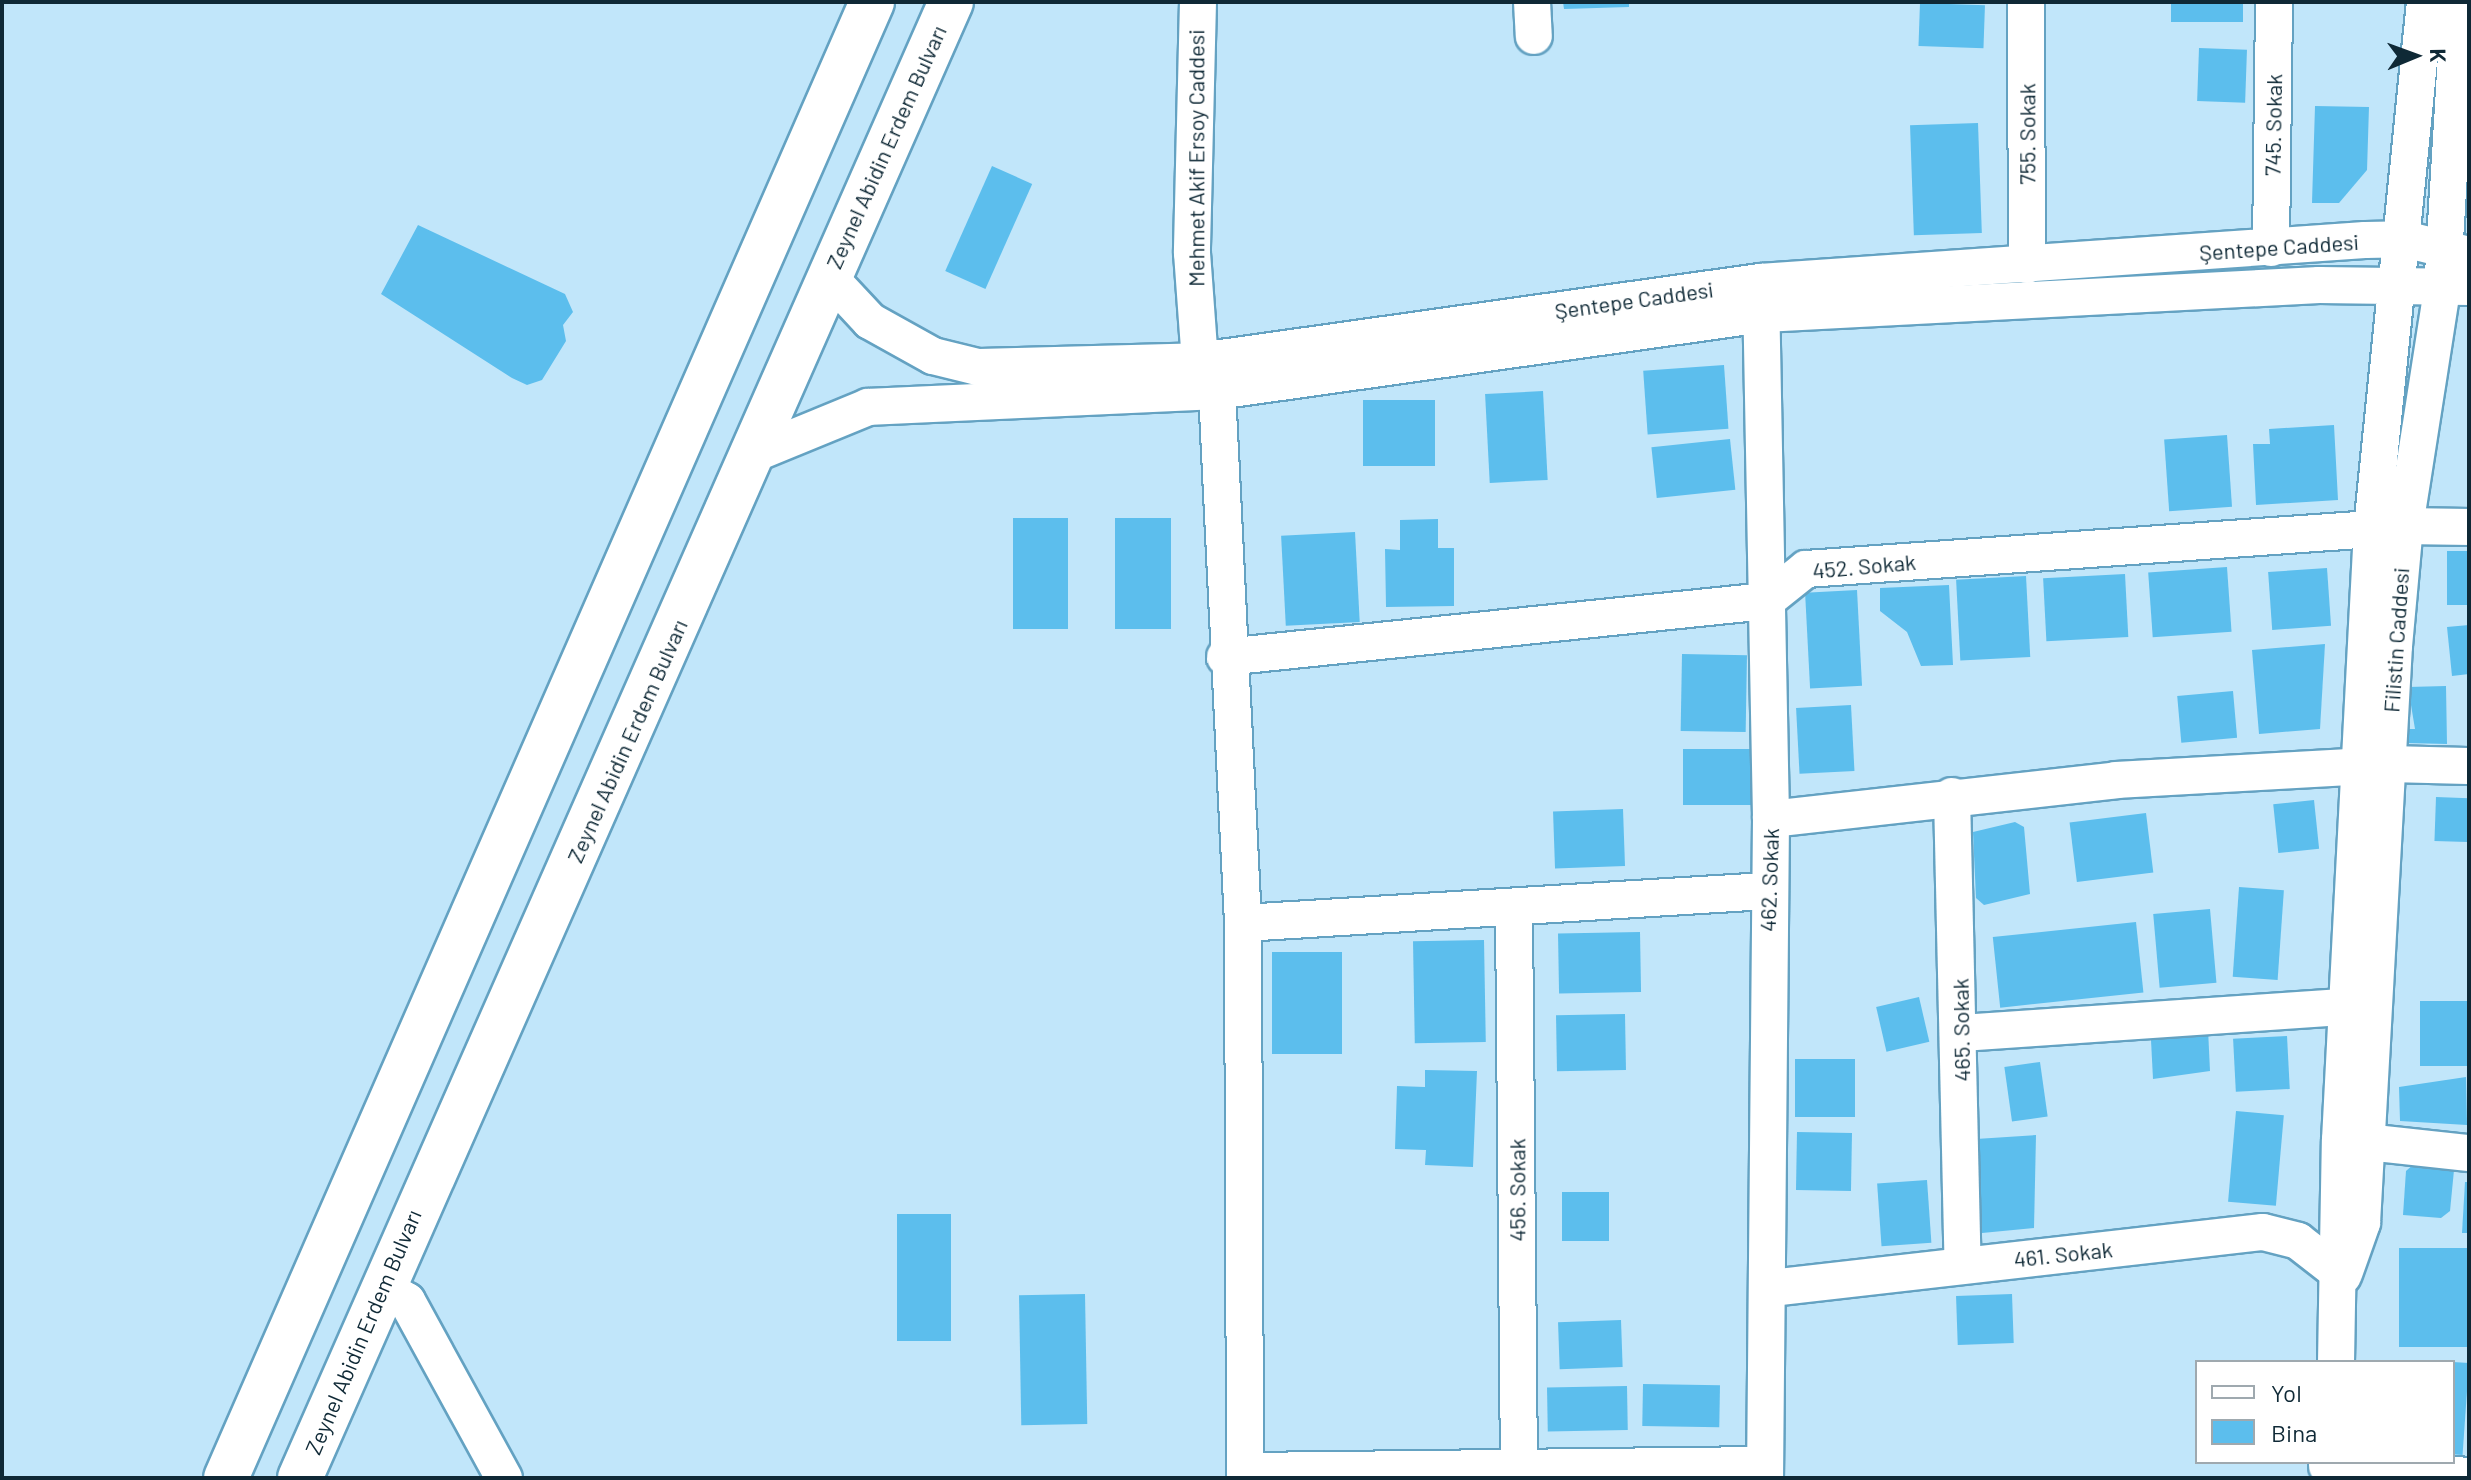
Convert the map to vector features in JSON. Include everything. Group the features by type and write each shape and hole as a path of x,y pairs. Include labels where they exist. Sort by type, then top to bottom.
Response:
{"main road":[{"path":"226,1478 872,2"},
{"name":"Zeynel Abidin Erdem Bulvarı","path":"300,1478 381,1286 756,453 829,277 951,2"}],"street":[{"name":"Mehmet Akif Ersoy Caddesi","path":"1198,2 1192,253 1209,376 1243,923 1245,1474"},
{"name":"755. Sokak","path":"2026,2 2027,265"},
{"name":"745. Sokak","path":"2271,248 2274,2"},
{"name":"Filistin Caddesi","path":"2343,1276 2362,1223 2367,1142 2376,765 2400,289 2425,2"},
{"name":"Filistin Caddesi","path":"2388,528 2456,289 2459,2"},
{"name":"Şentepe Caddesi","path":"829,277 870,321 952,363 1209,376 1762,298 2027,265 2404,239 2456,251"},
{"path":"1762,298 2319,285 2456,289"},
{"name":"462. Sokak","path":"1762,298 1771,819 1766,891 1771,1288 1765,1472"},
{"path":"756,453 868,407 1209,376"},
{"name":"452. Sokak","path":"1766,601 1806,569 2388,528 2469,527"},
{"path":"1225,657 1766,601"},
{"path":"1771,819 1952,796 2376,765 2469,766"},
{"name":"Filistin Caddesi","path":"2336,1360 2343,1276 2336,1224 2346,1007 2376,765"},
{"name":"465. Sokak","path":"1952,796 1961,1033 1963,1264"},
{"path":"1243,923 1514,911 1766,891"},
{"name":"456. Sokak","path":"1514,911 1519,1469"},
{"path":"1961,1033 2346,1007"},
{"path":"2367,1142 2469,1153"},
{"name":"461. Sokak","path":"1771,1288 2263,1232 2298,1241 2343,1276"},
{"path":"381,1286 407,1301 504,1478"},
{"path":"1245,1474 1519,1469 1765,1472"},
{"path":"2327,1469 2469,1476"}],"building":[{"path":"1563,2 1629,2 1629,7 1564,9"},
{"path":"2171,2 2243,2 2243,22 2171,22"},
{"path":"1920,3 1985,5 1983,48 1918,46"},
{"path":"2199,48 2247,50 2245,103 2197,101"},
{"path":"2315,106 2369,107 2367,170 2339,203 2312,203"},
{"path":"1978,123 1982,233 1914,235 1910,125"},
{"path":"992,166 1032,184 985,289 945,271"},
{"path":"418,225 565,294 573,312 563,325 566,341 542,380 527,385 512,378 381,294"},
{"path":"1724,365 1728,429 1648,434 1643,371"},
{"path":"1543,391 1548,480 1490,483 1485,394"},
{"path":"1363,400 1435,400 1435,466 1363,466"},
{"path":"2334,425 2338,500 2256,505 2253,444 2270,444 2269,429"},
{"path":"2227,435 2232,507 2169,511 2164,439"},
{"path":"1730,439 1735,490 1657,498 1651,447"},
{"path":"1013,518 1068,518 1068,629 1013,629"},
{"path":"1115,518 1171,518 1171,629 1115,629"},
{"path":"1438,519 1438,548 1454,548 1454,606 1386,607 1385,549 1400,550 1400,520"},
{"path":"1355,532 1360,622 1286,626 1281,536"},
{"path":"2447,551 2469,551 2469,605 2447,605"},
{"path":"2227,567 2232,632 2153,637 2148,573"},
{"path":"2327,568 2331,626 2272,630 2268,572"},
{"path":"2125,574 2128,637 2046,641 2043,578"},
{"path":"2026,576 2030,657 1960,661 1956,580"},
{"path":"1949,585 1953,665 1921,666 1907,632 1880,611 1880,588"},
{"path":"1857,590 1862,686 1810,689 1805,593"},
{"path":"2469,625 2469,674 2452,676 2447,627"},
{"path":"2325,644 2320,729 2259,734 2252,650"},
{"path":"1682,654 1747,655 1746,732 1681,731"},
{"path":"2446,686 2447,744 2406,743 2407,729 2415,729 2408,687"},
{"path":"2233,691 2237,738 2181,743 2177,696"},
{"path":"1851,705 1854,771 1800,774 1796,708"},
{"path":"1683,749 1751,749 1751,805 1683,805"},
{"path":"2436,797 2469,798 2467,842 2434,841"},
{"path":"2314,800 2319,849 2278,853 2273,804"},
{"path":"1623,809 1625,866 1555,868 1553,811"},
{"path":"2146,813 2153,873 2077,882 2070,822"},
{"path":"2015,822 2024,827 2030,894 1984,905 1976,898 1973,832"},
{"path":"2239,887 2284,890 2278,980 2233,977"},
{"path":"2210,909 2216,983 2160,988 2153,914"},
{"path":"2136,922 2143,993 2000,1008 1993,937"},
{"path":"1640,932 1641,992 1559,993 1558,933"},
{"path":"1484,940 1486,1042 1415,1043 1413,941"},
{"path":"1272,952 1342,952 1342,1054 1272,1054"},
{"path":"1919,997 1929,1042 1886,1052 1876,1007"},
{"path":"2420,1001 2469,1001 2469,1066 2420,1066"},
{"path":"1625,1014 1626,1070 1557,1071 1556,1015"},
{"path":"2208,1029 2210,1071 2153,1079 2151,1040"},
{"path":"2287,1036 2290,1089 2236,1092 2233,1039"},
{"path":"1795,1059 1855,1059 1855,1117 1795,1117"},
{"path":"2040,1062 2048,1116 2012,1121 2004,1067"},
{"path":"1425,1070 1477,1071 1473,1167 1425,1165 1426,1150 1395,1149 1397,1086 1425,1087"},
{"path":"2466,1077 2467,1125 2400,1121 2399,1087"},
{"path":"2236,1111 2284,1115 2276,1206 2228,1202"},
{"path":"1797,1132 1852,1133 1851,1191 1796,1190"},
{"path":"2036,1135 2034,1228 1982,1233 1976,1139"},
{"path":"2415,1163 2454,1170 2450,1211 2441,1218 2403,1215 2406,1171"},
{"path":"1927,1180 1931,1243 1882,1246 1877,1183"},
{"path":"2465,1182 2469,1182 2469,1233 2462,1233"},
{"path":"1562,1192 1609,1192 1609,1241 1562,1241"},
{"path":"897,1214 951,1214 951,1341 897,1341"},
{"path":"2399,1248 2469,1248 2469,1347 2399,1347"},
{"path":"1085,1294 1087,1424 1021,1425 1019,1295"},
{"path":"2012,1294 2014,1343 1958,1345 1956,1296"},
{"path":"1621,1320 1623,1367 1560,1369 1558,1322"},
{"path":"2455,1362 2469,1363 2463,1455 2455,1454"},
{"path":"1643,1384 1720,1385 1719,1427 1642,1426"},
{"path":"1627,1386 1628,1430 1548,1431 1547,1387"}]}
